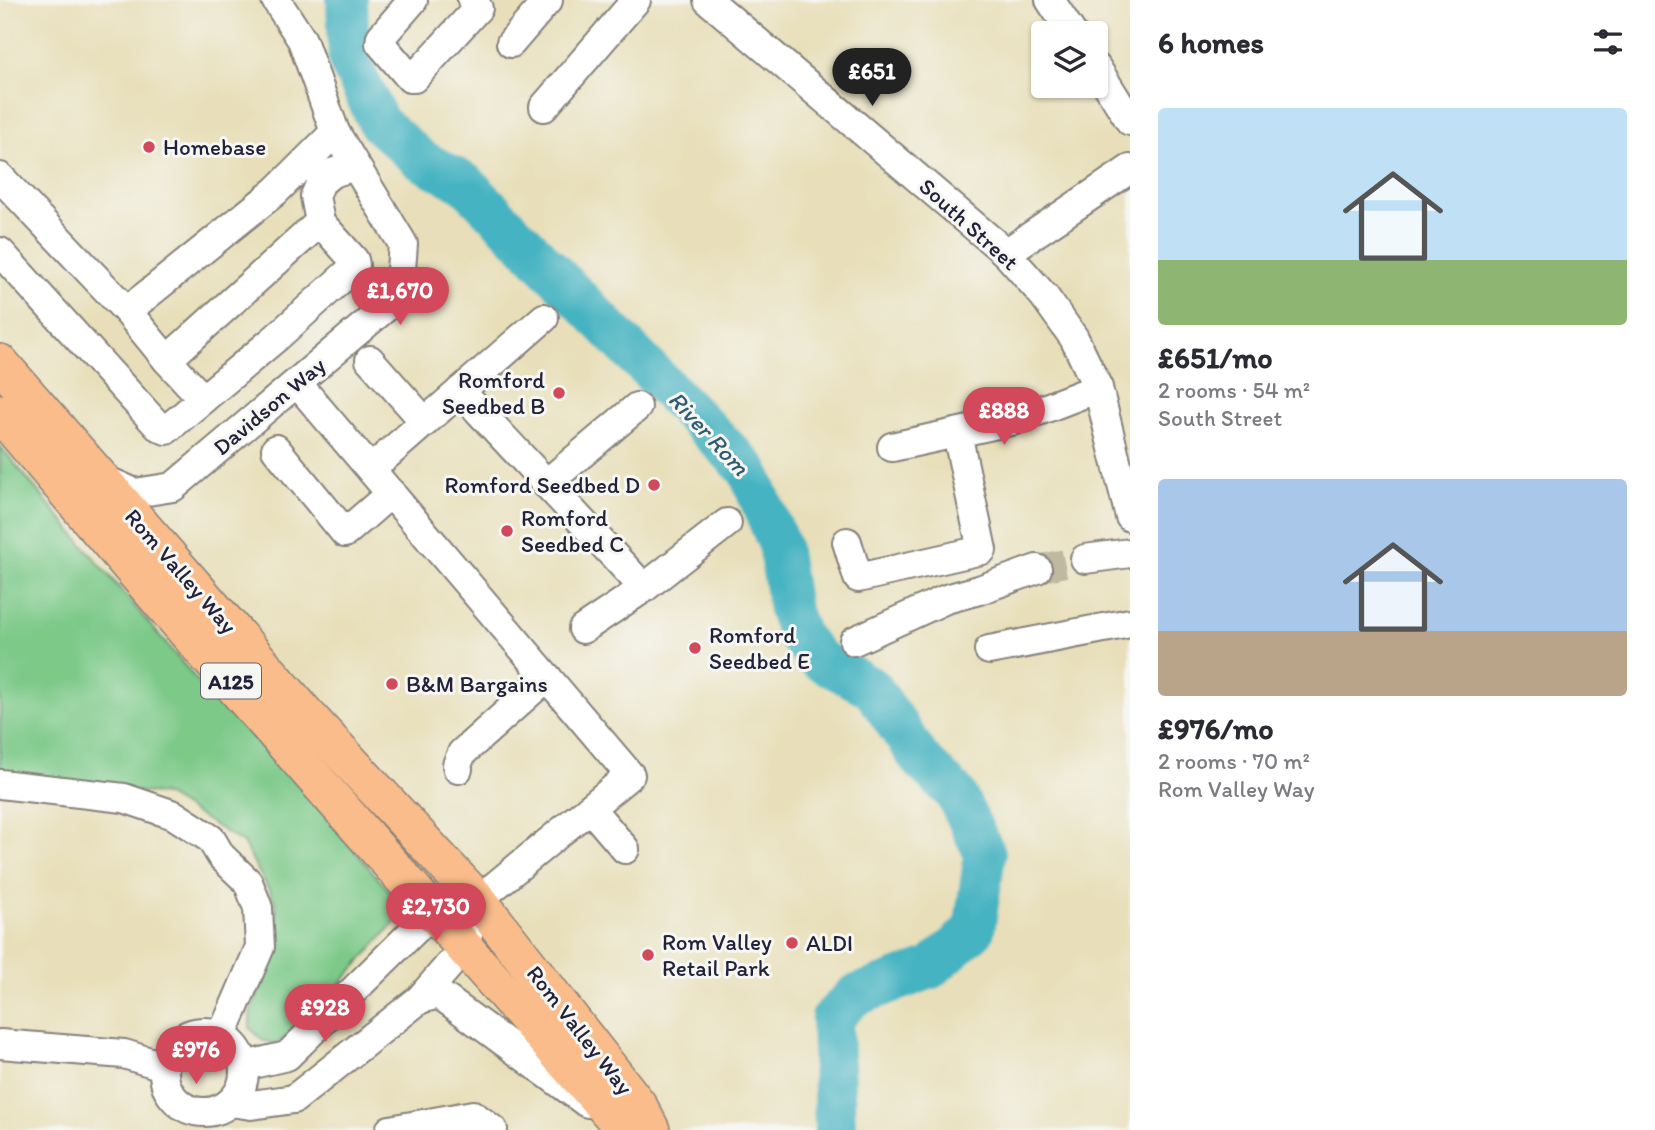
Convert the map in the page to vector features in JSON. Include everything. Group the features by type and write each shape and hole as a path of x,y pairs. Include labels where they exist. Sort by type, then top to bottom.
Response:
{"main road":[{"name":"Rom Valley Way","path":"0,363 302,710 478,900 638,1105 651,1130"},
{"name":"Rom Valley Way","path":"0,413 93,524 624,1130"}],"street":[{"name":"Davidson Way","path":"97,476 135,493 173,487 399,296 403,244 335,132 302,40 276,0"},
{"path":"413,0 381,37 380,43 410,78 414,78 478,8 472,0"},
{"path":"511,43 548,0"},
{"path":"544,107 636,0"},
{"name":"South Street","path":"708,0 1006,253 1044,296 1074,338 1098,388 1130,511"},
{"path":"1050,0 1064,21"},
{"path":"1108,86 1130,121"},
{"path":"127,312 276,191 335,132"},
{"path":"0,252 158,426 166,430 355,265 354,260 320,222 315,196 321,182 332,173 355,166"},
{"path":"1006,253 1130,169"},
{"path":"0,177 127,312 203,399"},
{"path":"167,360 320,222"},
{"path":"371,469 544,318"},
{"path":"370,359 425,422"},
{"path":"244,1066 287,1056 432,913 478,900 630,775 297,383"},
{"path":"892,447 1015,419 1098,388"},
{"path":"460,391 644,588"},
{"path":"546,484 637,407"},
{"path":"847,542 858,578 982,551 957,433"},
{"path":"276,449 345,533 391,493"},
{"path":"583,629 644,588 727,523"},
{"path":"1085,559 1130,553"},
{"path":"854,641 946,599 1037,569"},
{"path":"989,650 1130,623"},
{"path":"458,769 462,753 497,731 547,677"},
{"path":"0,784 124,798 174,815 211,839 221,856 248,882 258,908 260,947 222,1035"},
{"path":"590,808 625,849"},
{"path":"231,1102 251,1105 294,1099 420,999 464,948 478,900"},
{"path":"420,999 439,994 624,1130"},
{"path":"197,1032 222,1035 237,1048 244,1066 242,1086 231,1102 194,1121 171,1096 164,1082 163,1066 174,1044 185,1036 197,1032"},
{"path":"0,1044 124,1054 163,1066"},
{"path":"390,1130 437,1126 472,1115 493,1130"}],"green space":[{"path":"0,446 206,691 294,779 401,905 397,920 309,1019 276,1044 262,1040 250,1028 250,1013 277,951 276,903 243,843 165,795 0,774"}],"waterway":[{"name":"River Rom","path":"347,0 349,60 379,123 421,160 466,184 748,470 779,545 789,609 799,636 819,660 872,688 920,759 955,793 985,854 974,930 931,968 854,996 832,1018 835,1130"}],"tunnel":[{"path":"1037,569 1085,559"}],"place":[{"name":"Homebase","path":"149,147"},
{"name":"Romford Seedbed B","path":"559,393"},
{"name":"Romford Seedbed D","path":"654,485"},
{"name":"Romford Seedbed C","path":"507,531"},
{"name":"Romford Seedbed E","path":"695,648"},
{"name":"B&M Bargains","path":"392,684"},
{"name":"ALDI","path":"792,943"},
{"name":"Rom Valley Retail Park","path":"648,955"}]}
